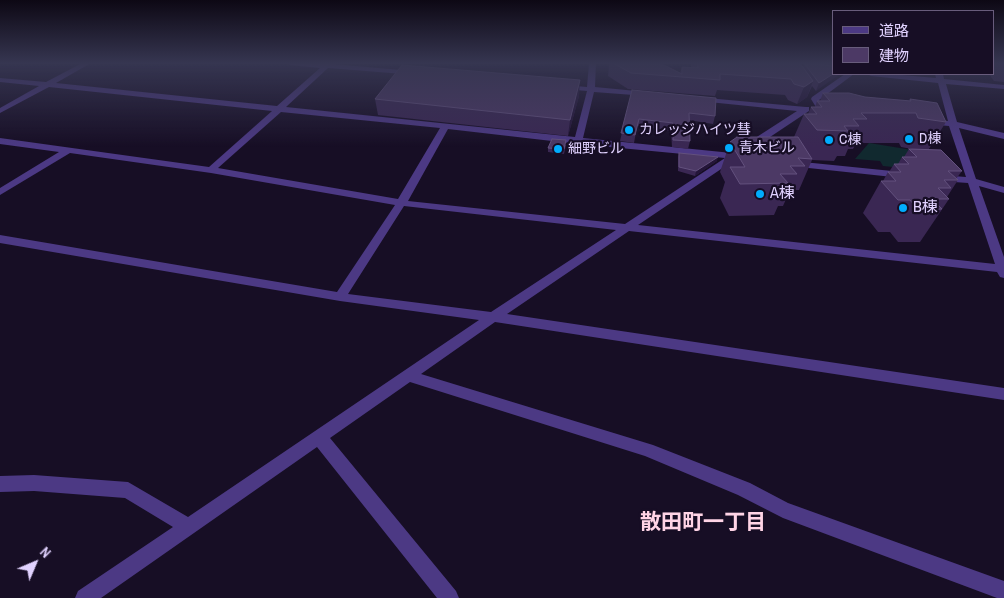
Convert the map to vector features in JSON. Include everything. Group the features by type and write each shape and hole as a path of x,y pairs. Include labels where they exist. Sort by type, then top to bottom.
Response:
{"street":[{"path":"0,111 36,91"},
{"path":"102,91 754,159"},
{"path":"210,170 299,91"},
{"path":"578,141 591,91"},
{"path":"611,91 653,95"},
{"path":"822,91 813,96 822,110"},
{"path":"0,141 210,170 401,203 1003,270 953,124 944,91"},
{"path":"692,98 832,111"},
{"path":"84,598 320,438 493,317 805,109"},
{"path":"914,120 953,124 1004,136"},
{"path":"340,297 401,203 445,127"},
{"path":"0,192 67,151"},
{"path":"784,163 909,175"},
{"path":"927,177 974,181 1004,190"},
{"path":"0,239 340,297 493,317 1004,394"},
{"path":"410,376 647,450 744,489 783,510 1004,591"},
{"path":"320,438 449,598"},
{"path":"0,484 34,483 128,490 188,527"}],"green space":[{"path":"869,143 925,152 954,173 883,166 880,161 855,159"}],"building":[{"path":"381,91 577,91 570,120 375,99"},
{"path":"632,91 716,98 715,116 689,113 690,141 673,140 673,123 639,119 635,135 621,133"},
{"path":"823,93 849,93 865,97 911,101 910,99 937,103 946,122 918,118 916,113 861,113 867,119 853,119 859,126 844,126 848,131 817,130 804,114 817,114 811,107 822,107 817,101 830,101"},
{"path":"737,137 798,137 812,159 798,158 805,166 790,166 797,174 780,174 788,183 740,184 730,167 745,167 730,142"},
{"path":"552,139 566,140 564,149 548,148"},
{"path":"909,149 941,150 962,171 948,171 958,180 944,180 951,188 938,188 949,199 932,199 942,209 918,210 910,200 898,200 881,181 896,181 888,172 901,172 894,164 909,164 902,157 917,157"},
{"path":"679,153 718,157 696,171 679,167"}],"place":[{"name":"カレッジハイツ彗","path":"629,130"},
{"name":"D棟","path":"909,139"},
{"name":"C棟","path":"829,140"},
{"name":"青木ビル","path":"729,148"},
{"name":"細野ビル","path":"558,149"},
{"name":"A棟","path":"760,194"},
{"name":"B棟","path":"903,208"}],"district":[{"name":"散田町一丁目","path":"703,523"}]}
